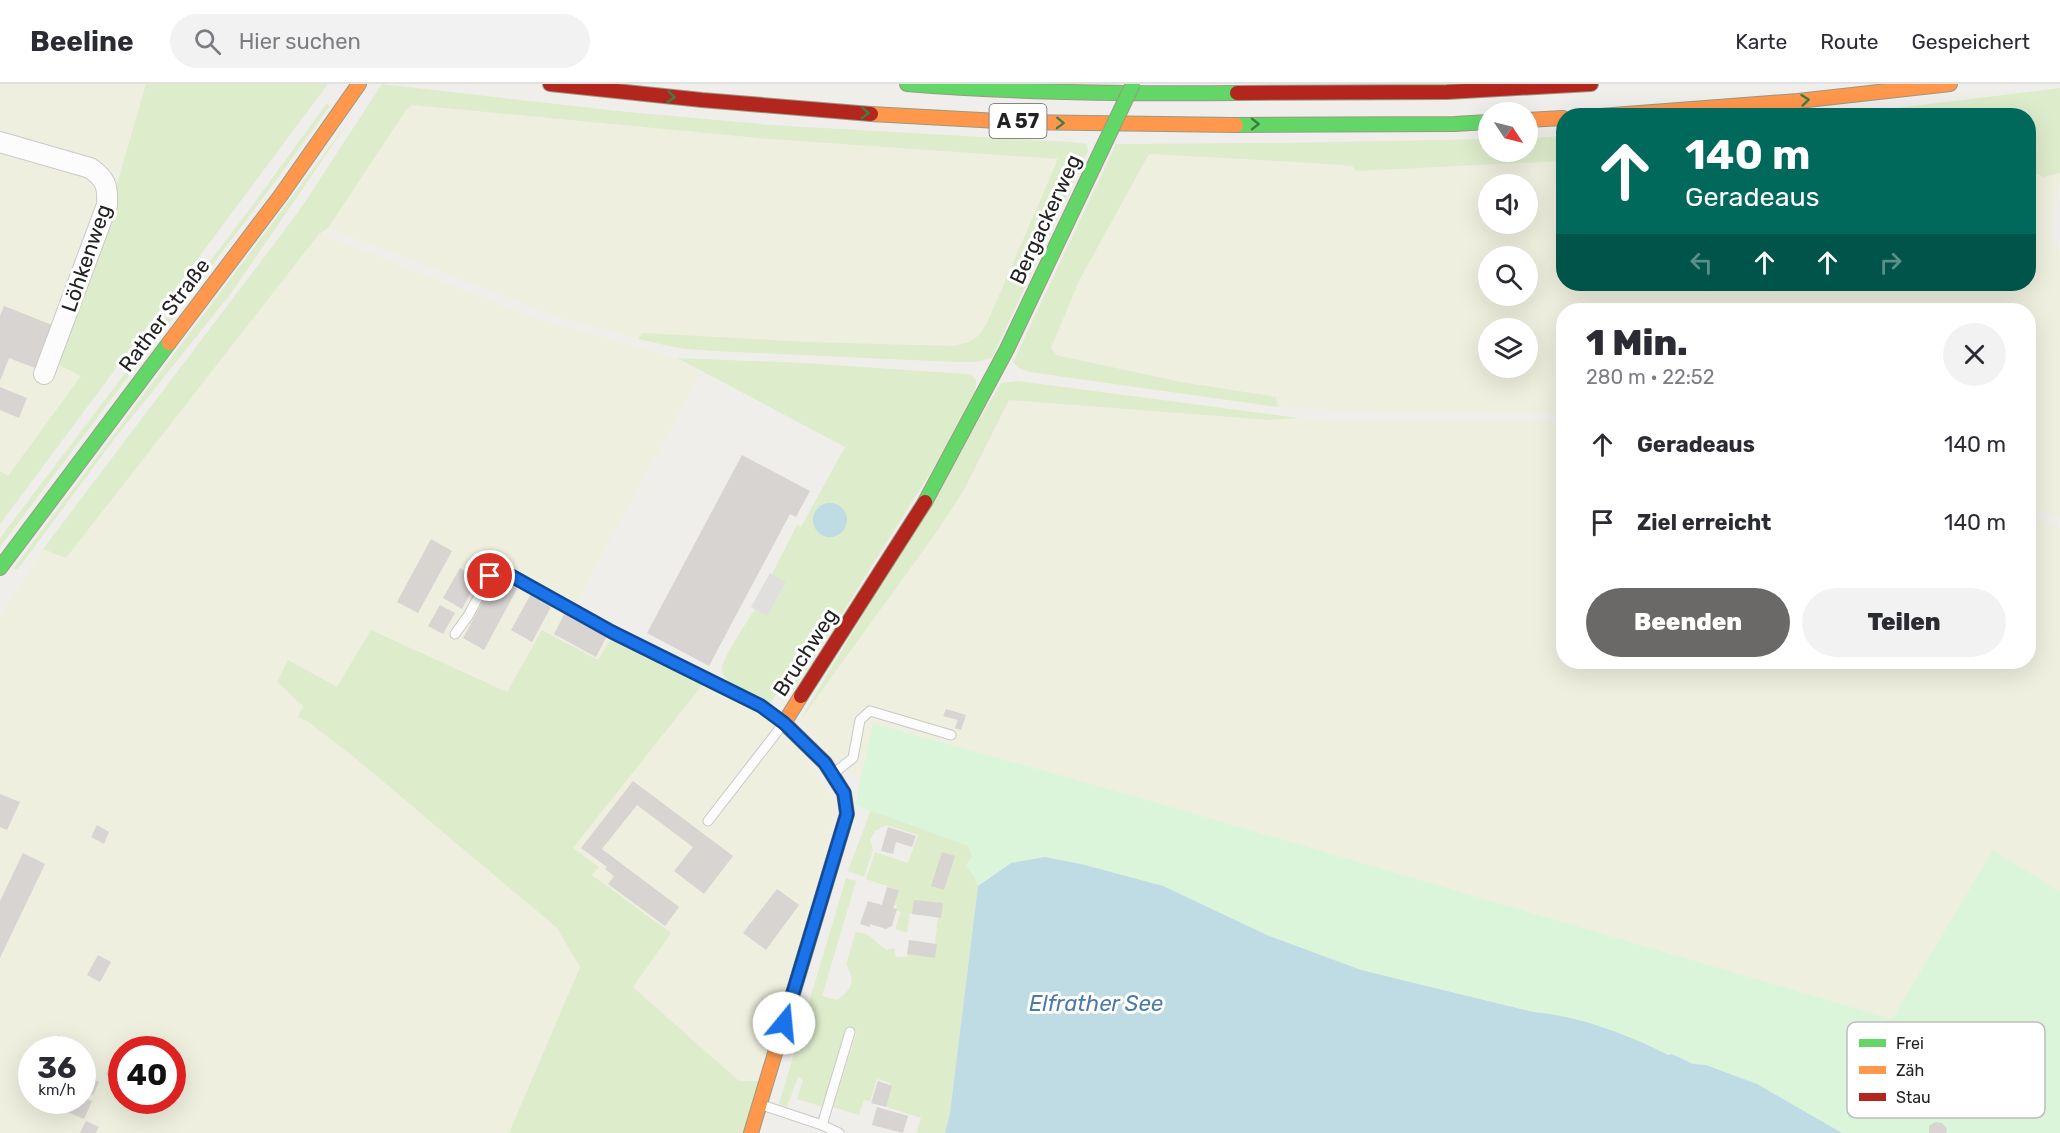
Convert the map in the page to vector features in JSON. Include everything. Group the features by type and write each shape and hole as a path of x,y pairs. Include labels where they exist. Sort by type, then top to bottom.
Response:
{"main road":[{"name":"Rather Straße","path":"0,568 281,195 359,84"},
{"name":"A 57","path":"550,84 725,103 955,119 1132,125 1478,123"},
{"name":"A 57","path":"907,84 955,88 1146,94 1447,92 1591,84"},
{"name":"Bergackerweg","path":"995,372 1132,84"},
{"path":"1706,108 1798,101 1950,84"},
{"path":"1538,119 1556,118"},
{"name":"Bruchweg","path":"751,1133 847,814 844,793 825,763 784,723 915,520 995,372"}],"street":[{"name":"Löhkenweg","path":"0,142 90,168 102,176 108,191 107,205 44,374"}],"lane":[{"path":"455,634 468,616 490,576 497,571 508,574 612,632 761,706 784,723 708,821"},
{"path":"832,775 853,758 860,720 870,711 951,735"},
{"path":"822,1125 850,1032"},
{"path":"759,1105 822,1125 839,1133"}],"green space":[{"path":"0,84 146,84 120,174 0,139"},
{"path":"146,84 328,84 0,524 0,471 8,476 81,376 59,363 72,315 120,174"},
{"path":"382,84 618,111 771,125 1069,142 1087,144 1088,151 992,358 976,362 956,362 712,351 678,348 638,339 642,333 810,342 954,346 968,342 981,332 991,314 1058,159 770,139 412,105 406,110 328,228 319,234 66,558 43,549 299,211"},
{"path":"2060,88 2060,173 2044,177 2036,174 2036,108 1896,108"},
{"path":"327,103 330,106 278,178 0,547 0,538 249,210"},
{"path":"412,105 1058,159 991,314 980,336 970,343 954,346 810,342 642,333 638,339 558,317 328,228 406,110"},
{"path":"351,118 232,292 112,442 18,569 13,569"},
{"path":"1556,136 1556,161 1357,171 1352,166 1328,164 1149,154 1079,281 1051,348 1056,355 1181,382 1276,397 1278,407 1029,372 1019,368 1013,362 1116,144 1478,139 1478,162 1538,162 1538,137"},
{"path":"0,147 85,171 102,194 61,366 82,376 8,477 0,471"},
{"path":"1149,154 1352,166 1462,167 1556,161 1556,291 2036,291 2036,174 2044,177 2060,173 2050,234 2060,250 2060,518 2036,509 2036,303 1556,303 1556,414 1357,412 1279,407 1275,397 1181,382 1056,355 1050,347 1079,281"},
{"path":"319,233 535,318 677,358 701,373 576,604 618,628 599,660 542,630 507,692 372,630 337,687 289,660 303,706 298,717 307,721 354,757 557,928 580,967 509,1133 0,1133 0,615 43,549 66,558"},
{"path":"677,358 804,363 966,374 976,380 974,403 794,690 782,685 769,706 728,681 722,668 731,647 755,609 767,615 786,583 772,574 797,525 801,527 845,447"},
{"path":"1018,381 1299,418 1270,420 1009,400 964,490 938,530 799,722 1001,383"},
{"path":"1009,400 1270,420 1299,418 1354,421 1556,422 1556,669 2036,669 2036,518 2060,527 2060,892 1993,850 1892,1019 1144,799 874,723 861,778 844,770 799,722 938,530 964,490"},
{"path":"371,630 507,692 542,630 598,660 612,637 704,683 573,848 599,867 592,875 671,933 633,987 739,1081 760,1081 744,1133 509,1133 580,967 557,928 354,757 307,721 298,717 303,706 277,682 288,660 337,687"},
{"path":"704,683 755,707 772,719 798,747 835,801 834,817 760,1081 739,1081 633,987 671,933 592,875 598,868 572,848"},
{"path":"873,723 1144,799 1892,1019 1993,850 2060,892 2060,1133 1842,1133 1757,1084 1706,1065 1693,1064 1672,1054 1668,1055 1619,1033 1568,1017 1533,1012 1361,970 1269,936 1163,886 1045,857 1011,863 978,886 966,865 972,857 968,846 855,805"},
{"path":"871,810 969,846 972,857 966,865 978,886 950,1113 945,1133 916,1133 921,1118 884,1106 890,1083 877,1079 870,1101 864,1100 859,1115 833,1107 857,1031 847,1027 823,1107 797,1099 803,1080 798,1077 787,1107 779,1104 846,878 856,881 822,996 837,1000 850,988 852,980 846,964 856,932 870,937 887,950 894,948 896,957 907,957 910,942 935,944 938,917 910,913 907,933 895,929 901,912 896,910 897,906 893,905 898,890 866,879 875,852 908,863 918,835 886,825 875,831 870,840 873,850 864,877 848,871"}],"shaded area":[{"path":"770,573 786,582 767,616 751,607"}],"water":[{"path":"830,503 842,508 847,520 842,532 830,537 818,532 813,520 818,508"},
{"name":"Elfrather See","path":"1045,857 1163,886 1269,936 1361,970 1533,1012 1568,1017 1602,1027 1668,1055 1672,1054 1693,1064 1706,1065 1757,1084 1842,1133 945,1133 950,1113 978,886 1011,863"}],"building":[{"path":"4,306 57,327 40,370 9,358 0,381 0,316"},
{"path":"0,387 27,398 19,418 0,410"},
{"path":"742,455 810,491 796,517 790,514 709,666 647,633"},
{"path":"431,539 452,551 418,613 397,602"},
{"path":"460,568 478,579 462,609 443,598"},
{"path":"497,575 518,587 484,650 463,638"},
{"path":"531,594 552,605 532,642 511,630"},
{"path":"440,605 455,613 443,634 428,626"},
{"path":"565,613 607,636 596,657 554,634"},
{"path":"946,709 966,715 961,730 955,728 958,720 943,716"},
{"path":"633,781 733,856 704,894 674,871 693,847 637,805 602,849 679,907 665,926 608,884 614,876 605,869 607,867 581,848"},
{"path":"0,794 20,802 7,830 0,827"},
{"path":"97,825 109,832 104,844 91,837"},
{"path":"888,827 916,836 912,847 896,842 893,854 881,851"},
{"path":"942,852 955,856 944,890 931,886"},
{"path":"23,853 45,864 0,958 0,901"},
{"path":"887,887 899,890 893,908 897,909 892,926 886,929 870,924 870,927 860,924 868,901 882,905"},
{"path":"777,889 799,905 766,950 743,933"},
{"path":"914,900 943,903 941,918 912,914"},
{"path":"909,940 937,944 935,958 907,954"},
{"path":"98,955 111,962 100,982 87,975"},
{"path":"878,1081 892,1086 886,1107 871,1103"},
{"path":"877,1107 908,1116 903,1133 872,1125"},
{"path":"72,1114 86,1114 84,1119"},
{"path":"86,1121 99,1127 96,1133 80,1133"},
{"path":"1935,1122 1942,1123 1947,1129 1946,1133 1929,1133 1929,1126"}],"traffic: fast":[{"path":"907,84 1072,92 1237,93"},
{"path":"1093,168 1133,84"},
{"path":"1236,125 1478,123"},
{"path":"925,502 1007,349 1093,168"},
{"path":"0,568 169,343"}],"traffic: slow":[{"path":"169,343 281,195 359,84"},
{"path":"1706,108 1798,101 1950,84"},
{"path":"871,114 1017,122 1236,125"},
{"path":"1538,119 1556,118"},
{"path":"751,1133 847,814 844,793 825,763 784,723 801,696"}],"traffic: jam":[{"path":"550,84 871,114"},
{"path":"1237,93 1447,92 1591,84"},
{"path":"801,696 925,502"}],"route":[{"path":"490,576 497,571 508,574 612,632 761,706 784,723 825,763 844,793 847,814 784,1023"}]}
